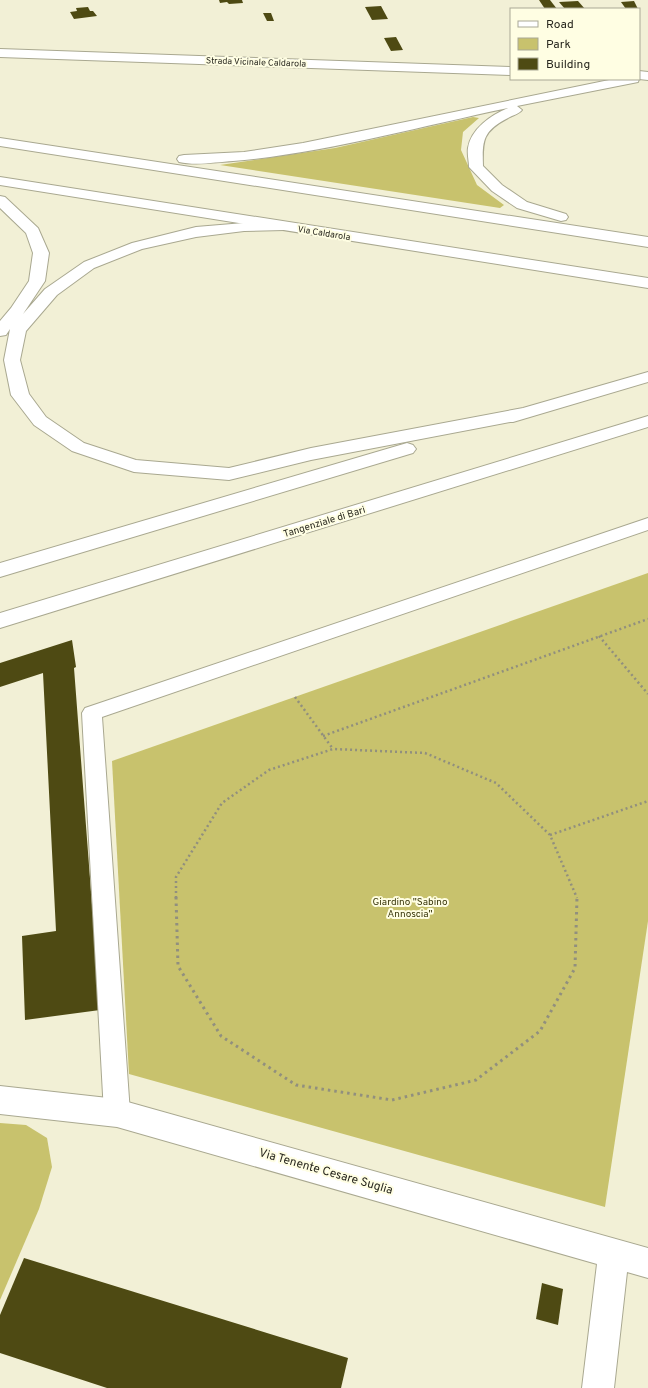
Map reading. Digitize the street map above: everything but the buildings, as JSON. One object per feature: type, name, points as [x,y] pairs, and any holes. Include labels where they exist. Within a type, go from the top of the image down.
[{"type":"main road","name":"Strada Vicinale Caldarola","points":[[0,53],[510,71]]},
{"type":"main road","points":[[0,142],[132,157],[171,159],[214,159],[266,154],[312,147],[428,121],[628,80]]},
{"type":"main road","points":[[581,90],[503,114],[484,129],[475,146],[476,167],[497,188],[522,205],[644,241]]},
{"type":"main road","points":[[27,145],[644,241]]},
{"type":"main road","name":"Via Caldarola","points":[[0,181],[648,282]]},
{"type":"main road","points":[[0,200],[33,231],[41,253],[37,281],[17,311],[0,331]]},
{"type":"main road","points":[[284,226],[244,227],[196,232],[137,246],[89,265],[51,292],[18,330],[12,360],[20,395],[40,421],[78,447],[134,466],[229,474],[311,454],[527,413]]},
{"type":"main road","points":[[0,570],[648,377]]},
{"type":"main road","name":"Tangenziale di Bari","points":[[0,621],[648,421]]},
{"type":"main road","points":[[580,442],[648,434]]},
{"type":"main road","name":"Via Tenente Cesare Suglia","points":[[0,1100],[118,1113],[648,1263]]},
{"type":"main road","points":[[598,1388],[614,1253]]},
{"type":"lane","points":[[118,1113],[92,713],[648,524]]},
{"type":"path","points":[[324,736],[648,619]]},
{"type":"path","points":[[599,636],[648,694]]},
{"type":"path","points":[[295,697],[333,749]]},
{"type":"path","points":[[333,749],[425,752],[496,783],[550,835],[577,897],[575,968],[540,1031],[476,1080],[392,1100],[296,1084],[221,1036],[178,966],[176,877],[222,803],[270,770],[333,749]]},
{"type":"path","points":[[550,835],[648,801]]},
{"type":"green space","points":[[473,117],[479,118],[463,132],[461,150],[477,185],[504,205],[500,208],[220,165],[335,148]]},
{"type":"green space","name":"Giardino \"Sabino Annoscia\"","points":[[648,573],[648,921],[605,1207],[129,1074],[112,761]]},
{"type":"green space","points":[[0,1123],[26,1125],[47,1138],[52,1167],[39,1209],[0,1300]]}]
